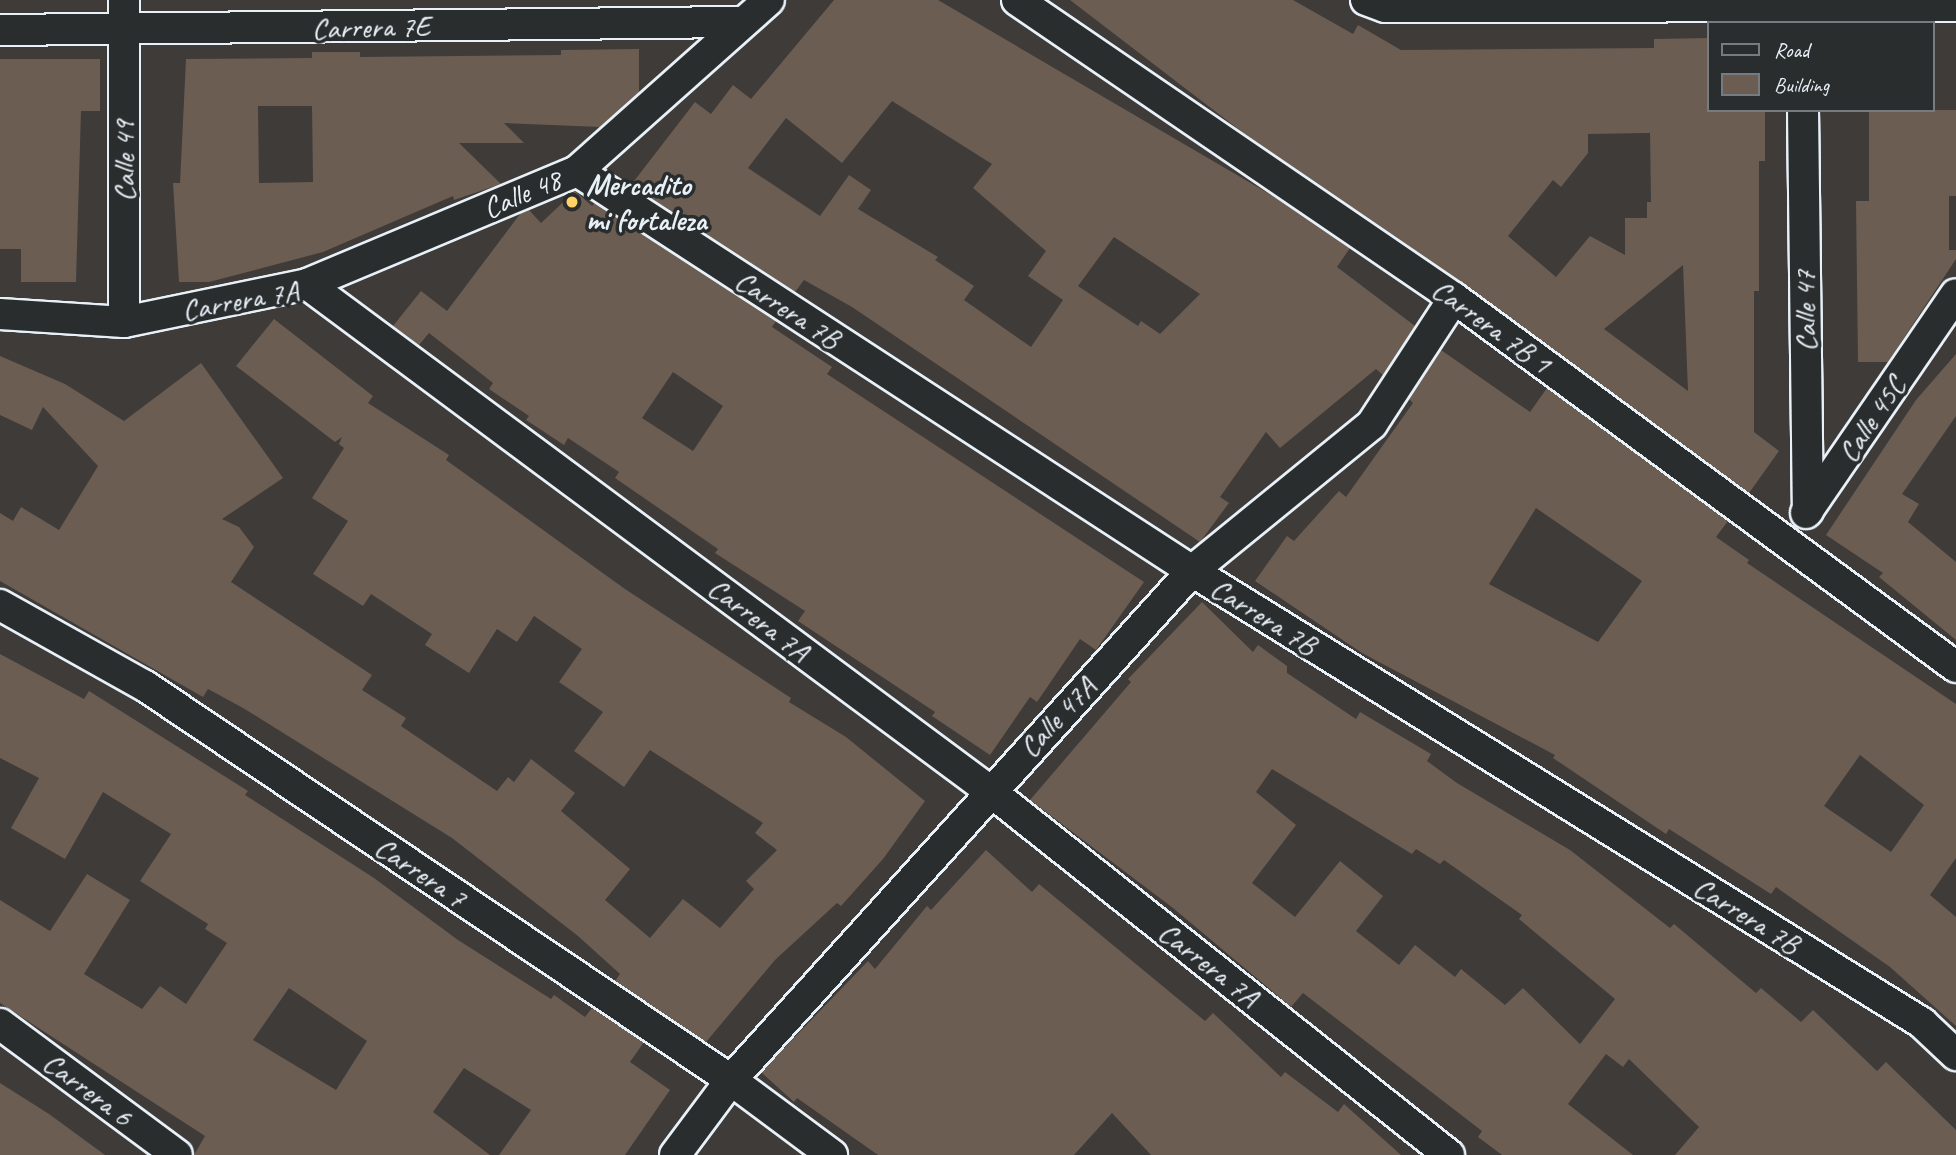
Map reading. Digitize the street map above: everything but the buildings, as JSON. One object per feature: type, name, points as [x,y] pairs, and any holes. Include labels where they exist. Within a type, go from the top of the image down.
[{"type":"street","name":"Calle 49","points":[[124,0],[124,322]]},
{"type":"street","name":"Calle 48","points":[[307,284],[576,171],[769,0]]},
{"type":"street","name":"Carrera 7B 1","points":[[1017,0],[1454,298],[1956,667]]},
{"type":"street","points":[[1366,0],[1385,7],[1802,10],[1956,6]]},
{"type":"street","name":"Carrera 7E","points":[[0,30],[742,22]]},
{"type":"street","name":"Calle 47","points":[[1803,112],[1808,511]]},
{"type":"street","name":"Carrera 7B","points":[[576,171],[1192,571],[1922,1023],[1956,1055]]},
{"type":"street","name":"Carrera 7A","points":[[0,314],[124,322],[307,284],[990,790],[1449,1155]]},
{"type":"street","name":"Calle 45C","points":[[1786,543],[1956,294]]},
{"type":"street","name":"Calle 47A","points":[[675,1155],[731,1080],[990,790],[1192,571],[1372,424],[1454,298]]},
{"type":"street","name":"Carrera 7","points":[[0,605],[145,686],[731,1080],[832,1155]]},
{"type":"street","name":"Carrera 6","points":[[0,1024],[177,1155]]},
{"type":"place","name":"Mercadito mi fortaleza","points":[[572,202]]}]
